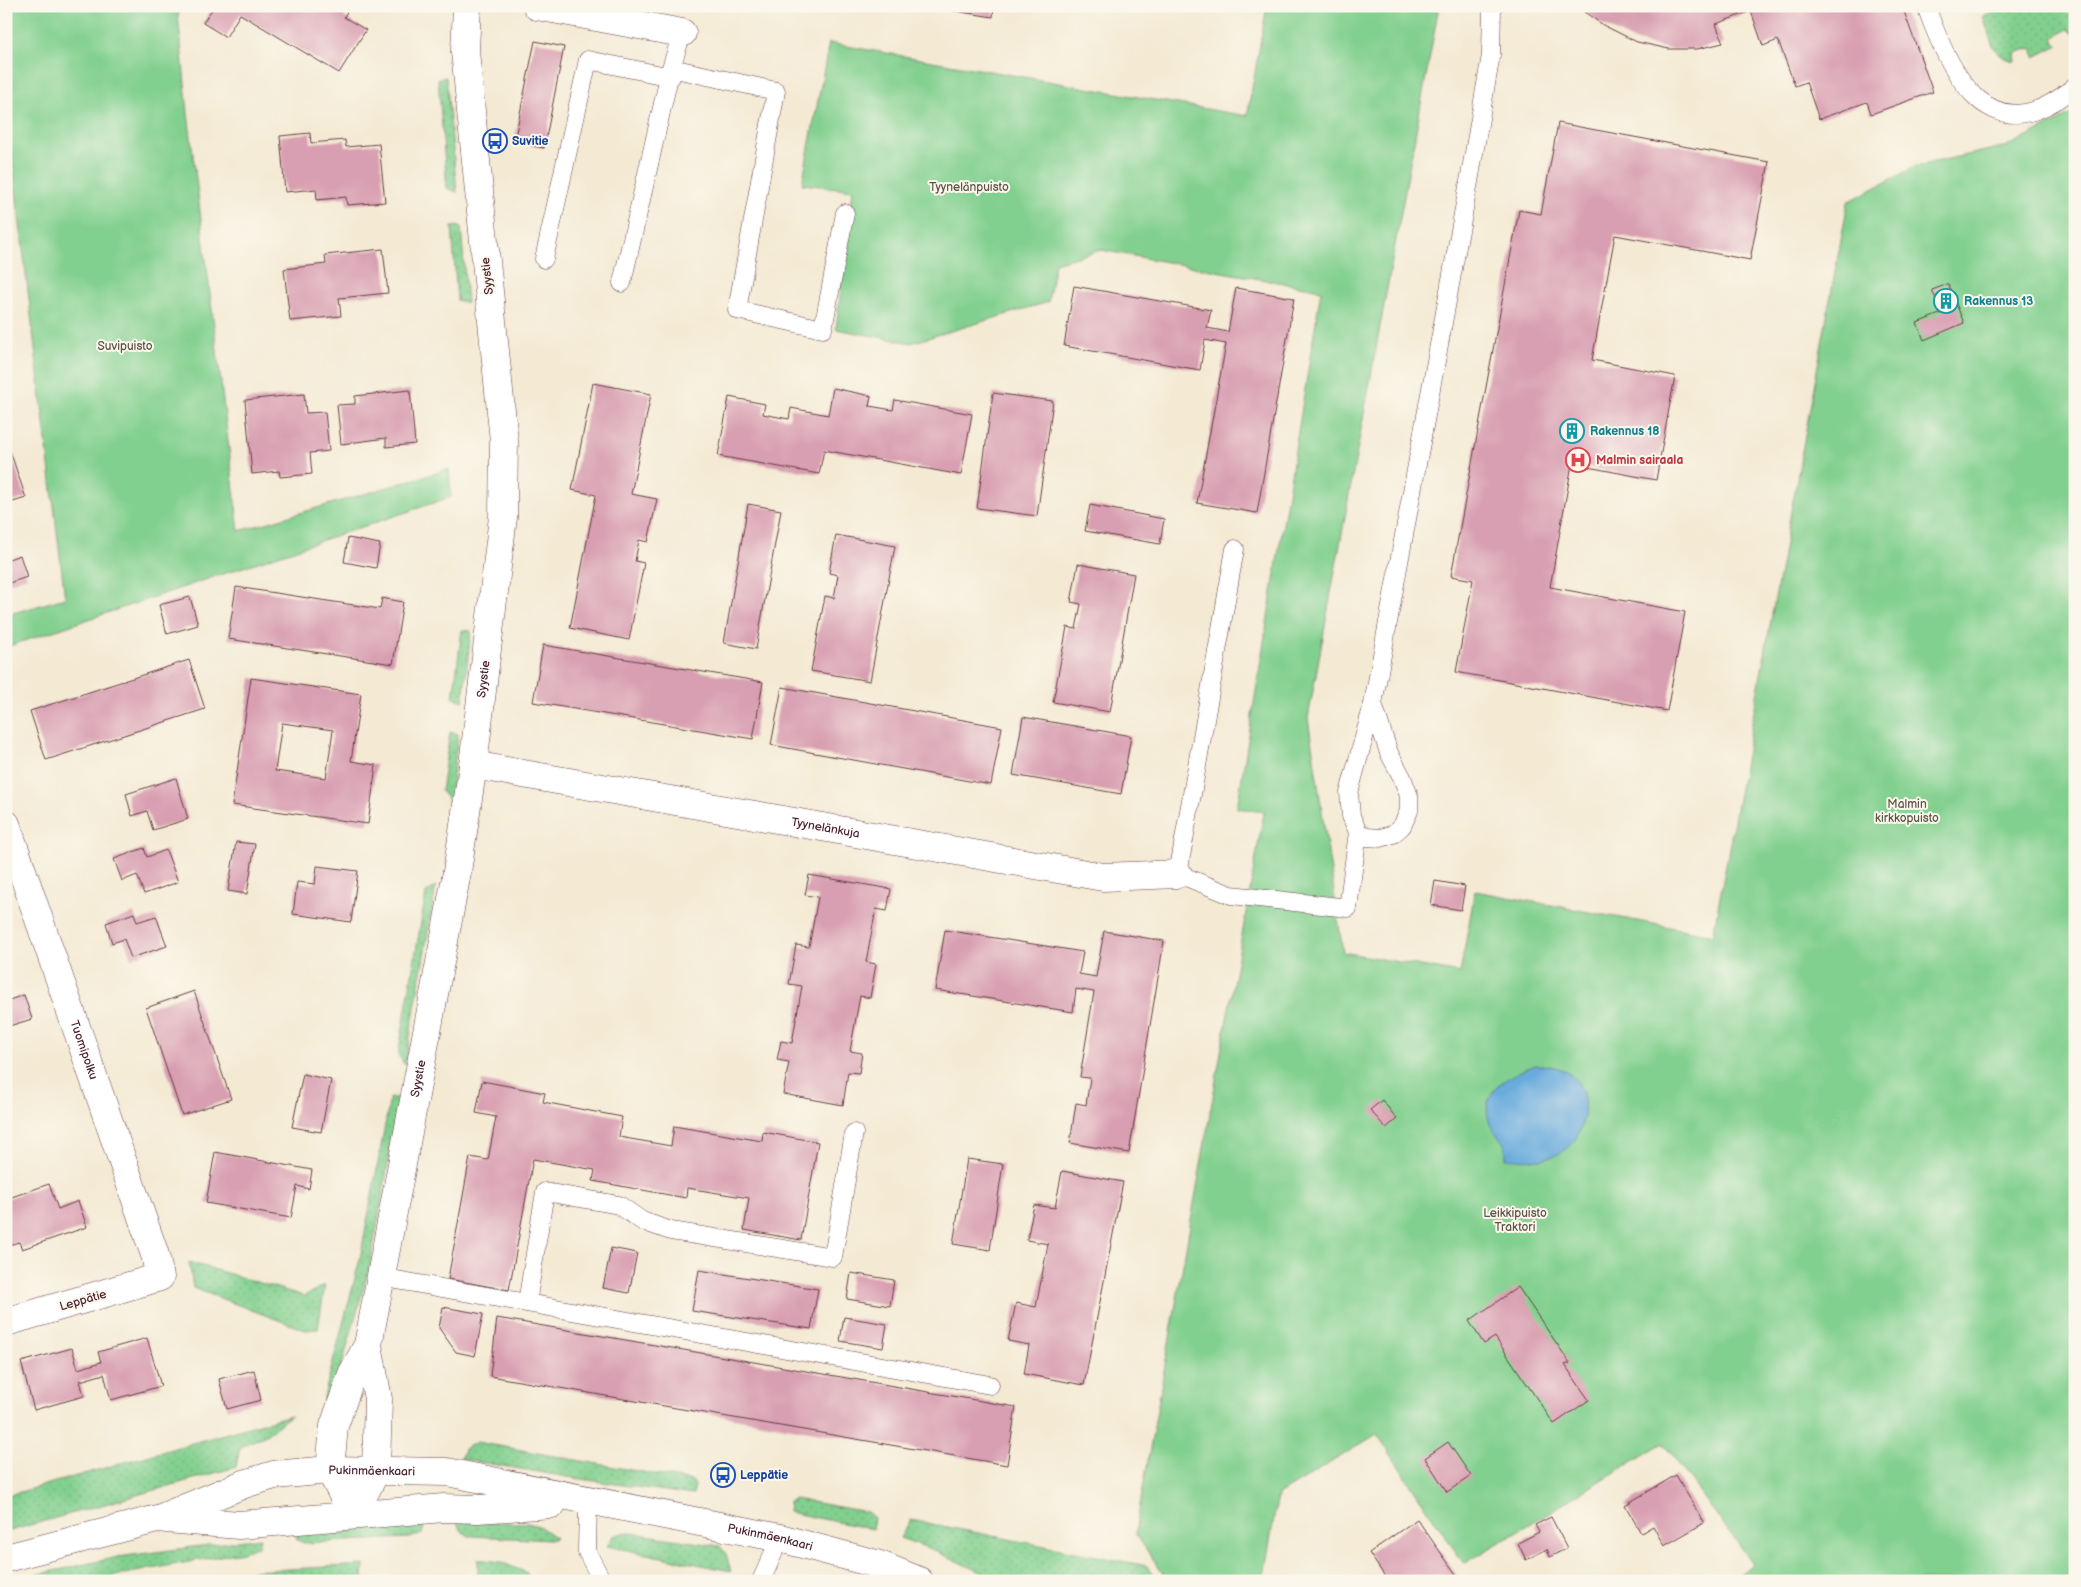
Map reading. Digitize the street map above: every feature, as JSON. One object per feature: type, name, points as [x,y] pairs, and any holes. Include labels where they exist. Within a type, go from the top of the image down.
[{"type":"street","name":"Syystie","points":[[330,1470],[334,1426],[352,1374],[368,1345],[457,872],[473,765],[502,526],[505,485],[504,441],[464,51],[467,6]]},
{"type":"street","points":[[537,6],[682,33]]},
{"type":"street","name":"Tyynelänkuja","points":[[473,765],[1103,877],[1178,874]]},
{"type":"street","name":"Tuomipolku","points":[[6,824],[155,1256],[160,1277]]},
{"type":"street","name":"Leppätie","points":[[6,1322],[160,1277]]},
{"type":"street","name":"Syystie","points":[[353,1515],[376,1471],[378,1398],[368,1345]]},
{"type":"street","points":[[330,1470],[353,1515]]},
{"type":"street","name":"Pukinmäenkaari","points":[[6,1558],[160,1518],[244,1484],[274,1475],[330,1470],[447,1472],[588,1502],[780,1538],[880,1564],[919,1581]]},
{"type":"street","name":"Pukinmäenkaari","points":[[160,1518],[239,1525],[444,1508],[478,1509],[588,1502]]},
{"type":"lane","points":[[1235,548],[1178,874],[1230,895],[1348,908],[1358,832],[1351,816],[1350,793],[1373,704],[1491,55],[1492,6]]},
{"type":"lane","points":[[1926,6],[1948,62],[1964,88],[1988,107],[2010,113],[2034,112],[2075,86]]},
{"type":"lane","points":[[622,283],[682,33]]},
{"type":"lane","points":[[544,260],[588,60],[776,91],[737,310],[823,329],[846,213]]},
{"type":"lane","points":[[1358,832],[1367,837],[1381,838],[1393,834],[1402,826],[1409,811],[1409,796],[1389,753],[1373,704]]},
{"type":"lane","points":[[1361,749],[1389,753]]},
{"type":"lane","points":[[527,1303],[545,1192],[619,1205],[642,1221],[671,1231],[833,1257],[854,1133]]},
{"type":"lane","points":[[380,1277],[990,1385]]},
{"type":"lane","points":[[588,1502],[587,1552],[602,1581]]},
{"type":"lane","points":[[761,1581],[780,1538]]},
{"type":"green space","name":"Suvipuisto","points":[[6,6],[183,6],[178,15],[188,113],[239,531],[449,469],[451,497],[6,647],[6,615],[65,598],[6,108]]},
{"type":"green space","points":[[1267,6],[1439,6],[1308,718],[1343,952],[1460,973],[1475,891],[1713,935],[1848,202],[1916,166],[2012,145],[2075,112],[2075,1581],[1728,1581],[1753,1564],[1663,1443],[1464,1564],[1377,1434],[1278,1495],[1263,1581],[1168,1581],[1135,1533],[1264,812],[1237,808],[1321,290],[1101,250],[1055,263],[1048,302],[911,343],[836,329],[853,190],[802,184],[829,43],[1247,116]]},
{"type":"green space","points":[[2075,6],[2075,35],[2068,29],[2053,38],[2057,46],[2035,57],[2032,48],[2015,53],[2016,61],[2007,59],[1996,51],[1983,16],[2005,7]]},
{"type":"green space","points":[[446,77],[457,192],[447,188],[438,79]]},
{"type":"green space","points":[[461,226],[467,303],[457,301],[452,227]]},
{"type":"green space","points":[[462,630],[471,631],[463,701],[453,697]]},
{"type":"green space","points":[[450,732],[458,734],[450,802],[441,791]]},
{"type":"green space","points":[[436,886],[405,1065],[398,1055],[426,893]]},
{"type":"green space","points":[[390,1098],[400,1098],[370,1265],[331,1404],[323,1400],[360,1259]]},
{"type":"green space","points":[[189,1262],[304,1296],[325,1285],[318,1329],[305,1330],[193,1288]]},
{"type":"green space","points":[[291,1415],[266,1435],[240,1447],[236,1467],[6,1532],[6,1496]]},
{"type":"green space","points":[[477,1442],[692,1481],[695,1485],[693,1495],[573,1478],[461,1459],[464,1449]]},
{"type":"green space","points":[[795,1499],[867,1512],[874,1518],[872,1529],[788,1512],[789,1502]]},
{"type":"green space","points":[[911,1520],[1147,1566],[1158,1581],[999,1581],[931,1549],[900,1538]]},
{"type":"green space","points":[[457,1522],[528,1523],[539,1526],[556,1538],[550,1540],[469,1536],[460,1530]]},
{"type":"green space","points":[[424,1523],[423,1533],[410,1538],[304,1543],[297,1540],[296,1535],[343,1528]]},
{"type":"green space","points":[[626,1532],[720,1546],[726,1554],[731,1571],[607,1546],[613,1536]]},
{"type":"green space","points":[[260,1538],[258,1547],[242,1552],[87,1581],[7,1581],[118,1557]]},
{"type":"green space","points":[[478,1559],[501,1562],[527,1573],[528,1576],[526,1581],[478,1578]]},
{"type":"green space","points":[[364,1565],[363,1581],[254,1581],[251,1571]]},
{"type":"water","points":[[1536,1065],[1561,1069],[1570,1074],[1580,1086],[1585,1106],[1581,1128],[1570,1146],[1555,1155],[1535,1160],[1506,1158],[1504,1145],[1489,1121],[1487,1110],[1489,1100],[1493,1092],[1508,1078]]},
{"type":"building","points":[[214,6],[350,6],[344,17],[366,30],[339,73],[240,14],[226,37],[203,23]]},
{"type":"building","points":[[924,6],[994,6],[993,17]]},
{"type":"building","points":[[1576,6],[1902,6],[1933,92],[1871,114],[1867,102],[1819,119],[1806,82],[1795,86],[1778,40],[1763,46],[1751,11],[1716,24],[1723,43],[1697,49],[1669,49],[1637,42],[1603,25]]},
{"type":"building","points":[[535,41],[564,47],[544,148],[514,142]]},
{"type":"building","name":"Rakennus 18","points":[[1558,123],[1769,162],[1750,260],[1615,235],[1592,360],[1675,376],[1656,480],[1572,464],[1550,587],[1685,612],[1667,711],[1456,672],[1473,580],[1451,576],[1484,398],[1519,210],[1541,214]]},
{"type":"building","points":[[310,133],[311,143],[345,140],[346,147],[379,144],[385,202],[347,205],[346,197],[317,200],[316,189],[285,192],[280,136]]},
{"type":"building","points":[[383,249],[388,293],[339,298],[341,316],[290,321],[284,269],[326,264],[325,255]]},
{"type":"building","name":"Rakennus 13","points":[[1948,284],[1964,323],[1924,340],[1917,323],[1942,313],[1932,290]]},
{"type":"building","points":[[1074,286],[1211,310],[1207,328],[1228,332],[1236,288],[1294,298],[1257,513],[1197,503],[1226,344],[1205,340],[1200,370],[1064,346]]},
{"type":"building","points":[[593,383],[651,394],[631,494],[657,499],[648,542],[639,540],[635,561],[644,563],[629,640],[570,628],[596,495],[572,490]]},
{"type":"building","points":[[833,388],[871,396],[869,406],[893,410],[895,400],[972,414],[961,475],[824,450],[819,474],[718,456],[729,397],[765,404],[763,414],[789,419],[791,408],[828,415]]},
{"type":"building","points":[[410,390],[415,444],[386,447],[386,438],[341,444],[337,405],[355,404],[355,396]]},
{"type":"building","points":[[993,393],[1053,401],[1037,516],[977,508]]},
{"type":"building","points":[[304,394],[306,413],[325,412],[329,451],[310,453],[312,474],[280,477],[279,471],[252,474],[245,400]]},
{"type":"building","points":[[6,439],[26,498],[6,504]]},
{"type":"building","points":[[748,504],[781,510],[756,649],[724,643]]},
{"type":"building","points":[[1090,505],[1164,519],[1160,544],[1085,531]]},
{"type":"building","points":[[836,535],[895,546],[870,681],[811,671],[825,596],[834,598],[838,575],[829,573]]},
{"type":"building","points":[[348,538],[380,544],[376,568],[344,562]]},
{"type":"building","points":[[20,555],[27,577],[6,584],[6,560]]},
{"type":"building","points":[[1078,564],[1134,574],[1110,712],[1053,702],[1067,627],[1076,629],[1081,604],[1071,602]]},
{"type":"building","points":[[236,587],[380,609],[382,598],[403,602],[393,664],[228,639]]},
{"type":"building","points":[[190,597],[198,625],[167,634],[159,605]]},
{"type":"building","points":[[543,645],[763,682],[753,739],[533,702]]},
{"type":"building","points":[[189,660],[205,709],[46,760],[30,711]]},
{"type":"building","points":[[251,678],[361,694],[351,761],[376,765],[368,824],[232,805]],"holes":[[[282,723],[333,730],[326,778],[275,771]]]},
{"type":"building","points":[[782,687],[1002,727],[991,785],[771,745]]},
{"type":"building","points":[[1023,717],[1131,736],[1121,794],[1013,775]]},
{"type":"building","points":[[176,778],[188,819],[153,830],[147,811],[132,816],[126,794]]},
{"type":"building","points":[[236,842],[255,844],[247,894],[228,891]]},
{"type":"building","points":[[144,848],[147,857],[166,850],[178,882],[144,894],[137,875],[122,881],[114,859]]},
{"type":"building","points":[[317,866],[358,871],[351,922],[293,914],[297,882],[315,884]]},
{"type":"building","points":[[809,875],[891,889],[887,911],[876,909],[866,962],[876,964],[870,998],[860,996],[850,1051],[862,1053],[859,1073],[848,1072],[843,1105],[783,1094],[789,1062],[777,1060],[781,1041],[792,1043],[802,986],[789,984],[796,945],[809,947],[818,897],[805,895]]},
{"type":"building","points":[[1435,881],[1465,886],[1461,910],[1431,905]]},
{"type":"building","points":[[134,913],[137,922],[156,916],[167,946],[131,958],[124,939],[112,943],[106,923]]},
{"type":"building","points":[[945,930],[1083,952],[1079,974],[1096,977],[1104,931],[1164,941],[1129,1153],[1070,1143],[1076,1103],[1086,1105],[1090,1078],[1080,1077],[1094,992],[1076,989],[1073,1012],[935,990]]},
{"type":"building","points":[[194,991],[231,1099],[182,1115],[146,1008]]},
{"type":"building","points":[[24,995],[32,1019],[6,1027],[6,1001]]},
{"type":"building","points":[[303,1074],[331,1080],[321,1132],[292,1127]]},
{"type":"building","points":[[482,1081],[545,1093],[543,1102],[622,1117],[619,1137],[671,1146],[674,1126],[762,1141],[763,1132],[818,1142],[801,1240],[744,1230],[749,1198],[687,1188],[686,1198],[593,1181],[595,1170],[533,1159],[509,1290],[448,1279],[470,1157],[488,1160],[496,1117],[476,1113]]},
{"type":"building","points":[[1382,1100],[1397,1119],[1386,1128],[1370,1110]]},
{"type":"building","points":[[215,1152],[312,1170],[309,1189],[297,1186],[291,1218],[206,1203]]},
{"type":"building","points":[[967,1159],[1003,1164],[990,1250],[953,1244]]},
{"type":"building","points":[[1062,1171],[1123,1182],[1084,1385],[1024,1374],[1029,1345],[1008,1341],[1016,1303],[1036,1307],[1048,1244],[1027,1240],[1034,1205],[1055,1208]]},
{"type":"building","points":[[49,1184],[58,1209],[78,1201],[87,1227],[22,1249],[19,1242],[6,1246],[6,1199]]},
{"type":"building","points":[[611,1248],[637,1253],[629,1293],[603,1288]]},
{"type":"building","points":[[699,1270],[818,1289],[811,1329],[692,1311]]},
{"type":"building","points":[[851,1273],[894,1280],[890,1306],[847,1299]]},
{"type":"building","points":[[1518,1287],[1570,1363],[1565,1365],[1589,1400],[1554,1424],[1495,1337],[1484,1344],[1469,1321]]},
{"type":"building","points":[[443,1307],[483,1314],[475,1356],[456,1352],[439,1328]]},
{"type":"building","points":[[844,1317],[887,1324],[883,1348],[840,1341]]},
{"type":"building","points":[[497,1318],[1016,1407],[1007,1465],[490,1376]]},
{"type":"building","points":[[147,1338],[161,1386],[111,1400],[104,1374],[80,1381],[84,1396],[34,1410],[21,1362],[72,1348],[78,1369],[101,1362],[98,1352]]},
{"type":"building","points":[[254,1370],[261,1400],[227,1409],[219,1379]]},
{"type":"building","points":[[1448,1442],[1471,1476],[1447,1492],[1425,1458]]},
{"type":"building","points":[[1676,1475],[1704,1523],[1664,1546],[1653,1526],[1641,1533],[1625,1505]]},
{"type":"building","points":[[1551,1517],[1567,1548],[1550,1557],[1547,1549],[1526,1560],[1518,1543],[1539,1532],[1535,1525]]},
{"type":"building","points":[[1417,1519],[1458,1577],[1453,1581],[1388,1581],[1369,1553]]},
{"type":"place","name":"Suvitie","points":[[495,141]]},
{"type":"place","name":"Rakennus 13","points":[[1946,301]]},
{"type":"place","name":"Rakennus 18","points":[[1572,431]]},
{"type":"place","name":"Malmin sairaala","points":[[1578,460]]},
{"type":"place","name":"Leppätie","points":[[723,1475]]},
{"type":"park label","name":"Tyynelänpuisto","points":[[969,187]]},
{"type":"park label","name":"Malmin kirkkopuisto","points":[[1907,811]]},
{"type":"park label","name":"Leikkipuisto Traktori","points":[[1515,1220]]}]
